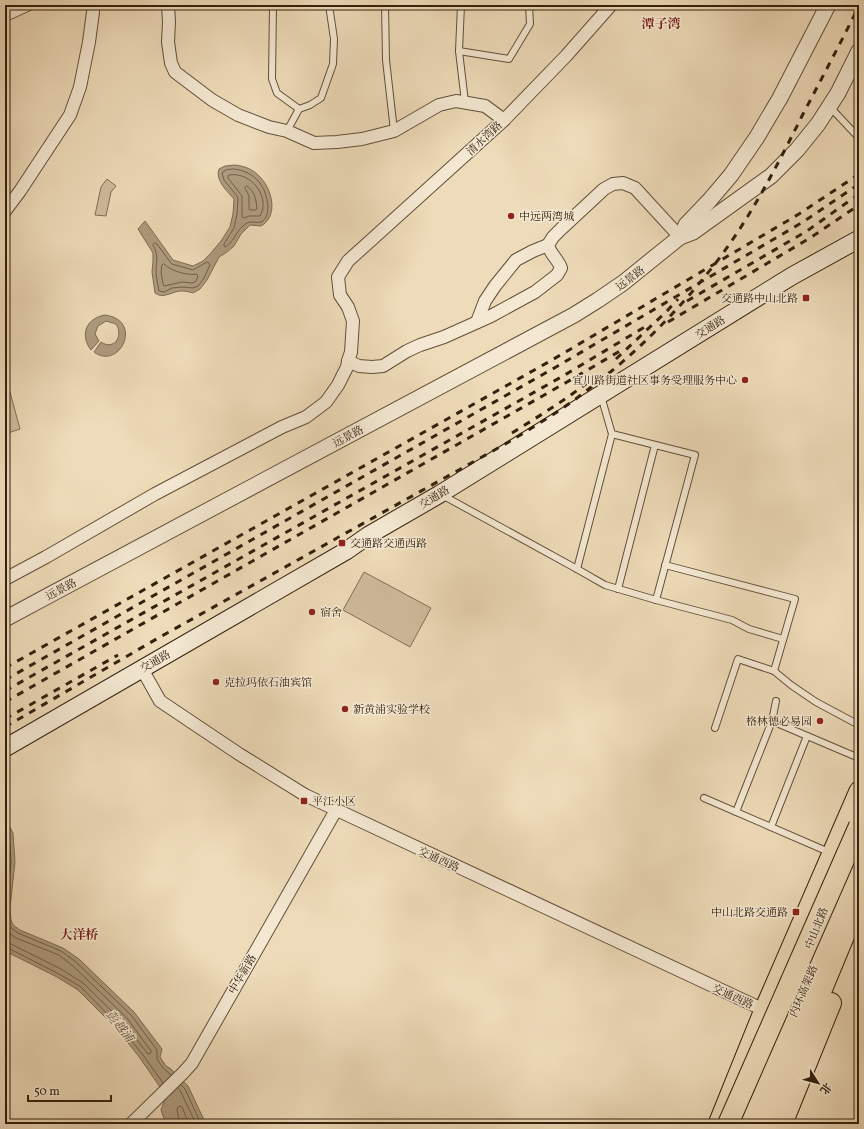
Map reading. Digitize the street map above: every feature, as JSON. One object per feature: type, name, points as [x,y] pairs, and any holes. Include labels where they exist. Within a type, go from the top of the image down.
[{"type":"highway","points":[[728,1124],[857,819]]},
{"type":"highway","name":"内环高架路","points":[[747,1124],[859,858]]},
{"type":"highway","name":"内环高架路","points":[[766,1124],[859,900]]},
{"type":"highway","points":[[782,1124],[859,933]]},
{"type":"main road","name":"交通路","points":[[5,748],[346,551],[369,535],[440,494],[792,276],[859,239]]},
{"type":"main road","points":[[718,1124],[764,1010],[832,854],[857,819],[859,791]]},
{"type":"main road","name":"中山北路","points":[[735,1124],[801,966],[857,819]]},
{"type":"main road","points":[[774,1124],[859,910]]},
{"type":"main road","points":[[778,980],[801,966]]},
{"type":"street","points":[[11,10],[27,5]]},
{"type":"street","points":[[168,5],[168,42],[175,72],[212,100],[238,116],[268,127],[287,131],[314,143],[362,139],[394,131],[439,105],[456,101],[485,106],[504,120]]},
{"type":"street","name":"清水湾路","points":[[5,579],[155,494],[306,417],[326,402],[338,385],[347,367],[351,352],[353,321],[348,307],[340,295],[338,277],[348,261],[504,120],[566,56],[611,5]]},
{"type":"street","name":"远景路","points":[[680,237],[686,225],[731,175],[757,137],[780,98],[828,5]]},
{"type":"street","points":[[5,211],[20,191],[70,115],[80,87],[89,42],[93,8]]},
{"type":"street","name":"远景路","points":[[5,619],[574,315],[598,300],[623,283],[680,237],[693,232],[771,176],[797,150],[818,124],[838,93],[859,51]]},
{"type":"street","points":[[477,322],[485,301],[516,260],[548,245],[561,229],[604,189],[612,184],[623,183],[634,188],[680,237]]},
{"type":"street","points":[[348,361],[359,366],[383,366],[407,351],[444,337],[477,322],[535,292],[557,275],[561,268],[559,262],[549,250],[548,245]]},
{"type":"street","name":"交通西路","points":[[142,669],[160,701],[239,754],[305,795],[764,1010]]},
{"type":"street","name":"中华新路","points":[[131,1124],[192,1063],[336,810]]},
{"type":"lane","points":[[273,5],[272,79],[277,93],[298,109]]},
{"type":"lane","points":[[287,131],[298,109],[310,105],[321,98],[332,64],[334,39],[329,5]]},
{"type":"lane","points":[[385,5],[386,60],[394,131]]},
{"type":"lane","points":[[461,5],[459,51],[465,102]]},
{"type":"lane","points":[[459,51],[509,59],[530,24],[529,5]]},
{"type":"lane","points":[[829,107],[859,138]]},
{"type":"lane","points":[[577,569],[612,434],[601,395]]},
{"type":"lane","points":[[612,434],[694,455],[656,600]]},
{"type":"lane","points":[[618,589],[655,445]]},
{"type":"lane","points":[[440,494],[604,585],[732,620],[749,629],[783,639]]},
{"type":"lane","points":[[665,565],[795,599],[774,671]]},
{"type":"lane","points":[[716,728],[738,659],[774,671],[816,702],[859,725]]},
{"type":"lane","points":[[736,812],[772,721],[776,701]]},
{"type":"lane","points":[[772,721],[859,758]]},
{"type":"lane","points":[[771,827],[807,736]]},
{"type":"lane","points":[[704,798],[832,854]]},
{"type":"shaded area","points":[[107,179],[116,186],[111,192],[106,216],[95,215],[101,187]]},
{"type":"shaded area","points":[[5,381],[7,381],[20,429],[5,434]]},
{"type":"shaded area","points":[[364,572],[431,608],[410,647],[343,610]]},
{"type":"water","points":[[235,165],[245,167],[254,172],[260,177],[268,188],[272,202],[272,209],[267,222],[261,226],[250,225],[241,234],[234,246],[219,257],[207,280],[200,289],[193,293],[179,291],[162,296],[158,295],[155,293],[152,272],[153,253],[138,229],[145,221],[173,260],[193,266],[203,261],[221,241],[230,227],[234,199],[222,185],[218,173],[219,169],[225,166]]},
{"type":"water","points":[[105,315],[117,319],[123,326],[126,334],[124,342],[119,350],[112,355],[104,356],[94,352],[101,342],[110,345],[116,341],[119,333],[116,324],[106,321],[98,326],[95,334],[99,341],[91,350],[87,344],[85,333],[89,323],[94,319]]},
{"type":"water","name":"彭越浦","points":[[5,818],[13,833],[15,862],[10,908],[13,925],[20,930],[63,948],[79,959],[134,1012],[162,1049],[160,1057],[166,1066],[188,1086],[206,1124],[166,1124],[161,1110],[166,1096],[140,1058],[117,1029],[78,990],[57,977],[5,951]]},
{"type":"railway","points":[[5,727],[160,637],[507,443],[580,396],[625,360],[674,312],[704,278],[742,225],[774,170],[859,6]]},
{"type":"railway","points":[[5,668],[552,360],[799,214],[859,174]]},
{"type":"railway","points":[[5,680],[556,367],[803,222],[859,184]]},
{"type":"railway","points":[[687,301],[807,231],[859,194]]},
{"type":"railway","points":[[668,322],[810,238],[859,205]]},
{"type":"railway","points":[[616,359],[678,299]]},
{"type":"railway","points":[[5,691],[563,376],[648,325]]},
{"type":"railway","points":[[5,702],[620,351]]},
{"type":"railway","points":[[512,433],[566,399],[596,376]]},
{"type":"railway","points":[[5,719],[118,655]]},
{"type":"place","name":"中远两湾城","points":[[511,216]]},
{"type":"place","name":"交通路中山北路","points":[[806,298]]},
{"type":"place","name":"宜川路街道社区事务受理服务中心","points":[[745,380]]},
{"type":"place","name":"交通路交通西路","points":[[342,543]]},
{"type":"place","name":"宿舍","points":[[312,612]]},
{"type":"place","name":"克拉玛依石油宾馆","points":[[216,682]]},
{"type":"place","name":"新黄浦实验学校","points":[[345,709]]},
{"type":"place","name":"格林德必易园","points":[[820,721]]},
{"type":"place","name":"平江小区","points":[[304,801]]},
{"type":"place","name":"中山北路交通路","points":[[796,912]]},
{"type":"district","name":"潭子湾","points":[[661,23]]},
{"type":"district","name":"大洋桥","points":[[79,934]]}]
